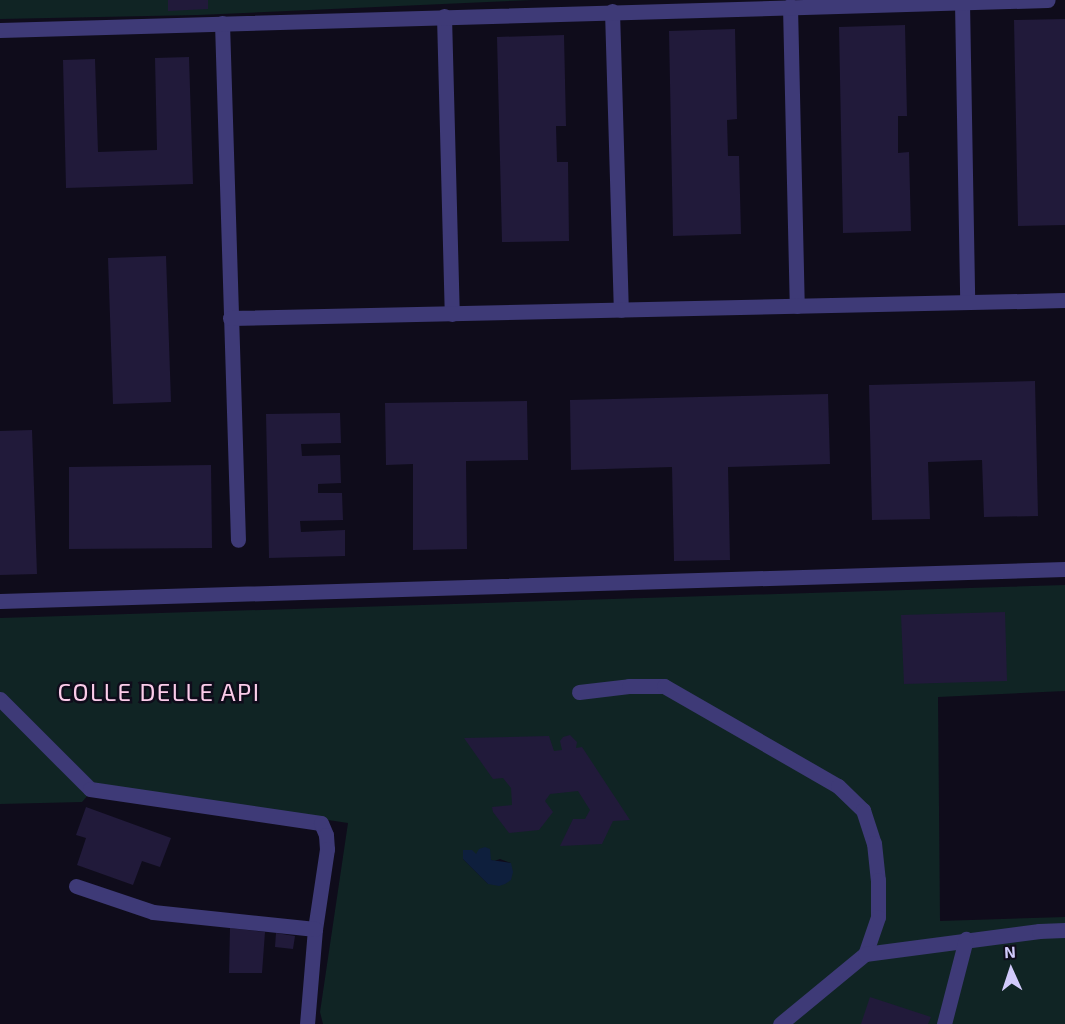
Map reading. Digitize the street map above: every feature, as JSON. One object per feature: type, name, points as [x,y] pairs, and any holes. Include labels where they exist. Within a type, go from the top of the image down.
[{"type":"street","points":[[0,30],[1048,0]]},
{"type":"street","points":[[962,2],[967,302]]},
{"type":"street","points":[[790,6],[797,306]]},
{"type":"street","points":[[612,11],[621,310]]},
{"type":"street","points":[[444,16],[452,314]]},
{"type":"street","points":[[222,23],[238,540]]},
{"type":"street","points":[[230,318],[1065,300]]},
{"type":"street","points":[[0,601],[1065,569]]},
{"type":"street","points":[[579,692],[629,686],[664,686],[838,786],[863,810],[874,843],[878,880],[878,916],[865,954]]},
{"type":"street","points":[[0,699],[90,789],[321,823],[326,835],[327,849],[315,929],[307,1024]]},
{"type":"street","points":[[76,886],[153,912],[315,929]]},
{"type":"street","points":[[780,1024],[865,954],[966,939],[1065,930]]},
{"type":"street","points":[[944,1024],[966,939]]},
{"type":"green space","points":[[0,0],[533,0],[198,15],[0,19]]},
{"type":"green space","points":[[1065,585],[1065,691],[938,697],[940,921],[1065,917],[1065,1024],[323,1024],[320,1012],[348,823],[97,785],[82,802],[0,804],[0,618]],"holes":[[[476,854],[494,861],[500,859],[511,863],[488,884],[463,859]]]},
{"type":"water","points":[[485,847],[490,849],[491,860],[511,863],[513,872],[511,880],[505,884],[499,886],[488,884],[463,859],[463,850],[472,850],[476,854],[479,849]]},
{"type":"building","points":[[168,0],[208,0],[208,9],[168,11]]},
{"type":"building","points":[[1065,19],[1065,225],[1018,226],[1014,20]]},
{"type":"building","points":[[905,25],[907,116],[898,116],[898,153],[909,152],[911,231],[843,233],[839,27]]},
{"type":"building","points":[[735,29],[737,119],[727,120],[728,156],[739,156],[741,234],[673,236],[669,31]]},
{"type":"building","points":[[564,35],[566,126],[556,126],[557,162],[568,162],[569,241],[502,242],[497,37]]},
{"type":"building","points":[[189,57],[193,184],[66,188],[63,60],[95,59],[98,152],[157,150],[155,58]]},
{"type":"building","points":[[166,256],[171,402],[113,404],[108,258]]},
{"type":"building","points":[[1035,381],[1038,516],[984,517],[982,460],[928,462],[930,519],[872,520],[869,385]]},
{"type":"building","points":[[828,394],[830,464],[728,467],[730,560],[674,561],[672,467],[571,470],[570,400]]},
{"type":"building","points":[[527,401],[528,460],[466,461],[467,549],[413,550],[413,464],[386,465],[385,403]]},
{"type":"building","points":[[340,413],[341,443],[301,444],[302,456],[340,455],[341,483],[318,484],[318,493],[342,493],[343,520],[300,521],[301,532],[345,530],[345,556],[269,558],[266,414]]},
{"type":"building","points":[[32,430],[37,574],[0,575],[0,431]]},
{"type":"building","points":[[211,465],[212,548],[69,549],[69,467]]},
{"type":"building","points":[[1005,612],[1007,681],[904,684],[901,615]]},
{"type":"building","points":[[570,735],[577,742],[576,748],[582,747],[630,820],[613,821],[602,844],[560,846],[573,819],[585,819],[590,810],[578,791],[550,794],[545,801],[553,812],[539,830],[509,833],[493,812],[492,807],[512,805],[511,788],[503,778],[493,779],[464,738],[549,736],[554,751],[562,750],[560,741],[563,737]]},
{"type":"building","points":[[86,807],[171,838],[160,867],[142,861],[133,885],[77,865],[86,838],[76,835]]},
{"type":"building","points":[[230,928],[265,932],[262,973],[229,973]]},
{"type":"building","points":[[276,933],[295,936],[293,949],[275,947]]},
{"type":"building","points":[[870,997],[931,1017],[928,1024],[861,1024]]},
{"type":"district","name":"COLLE DELLE API","points":[[159,692]]}]
